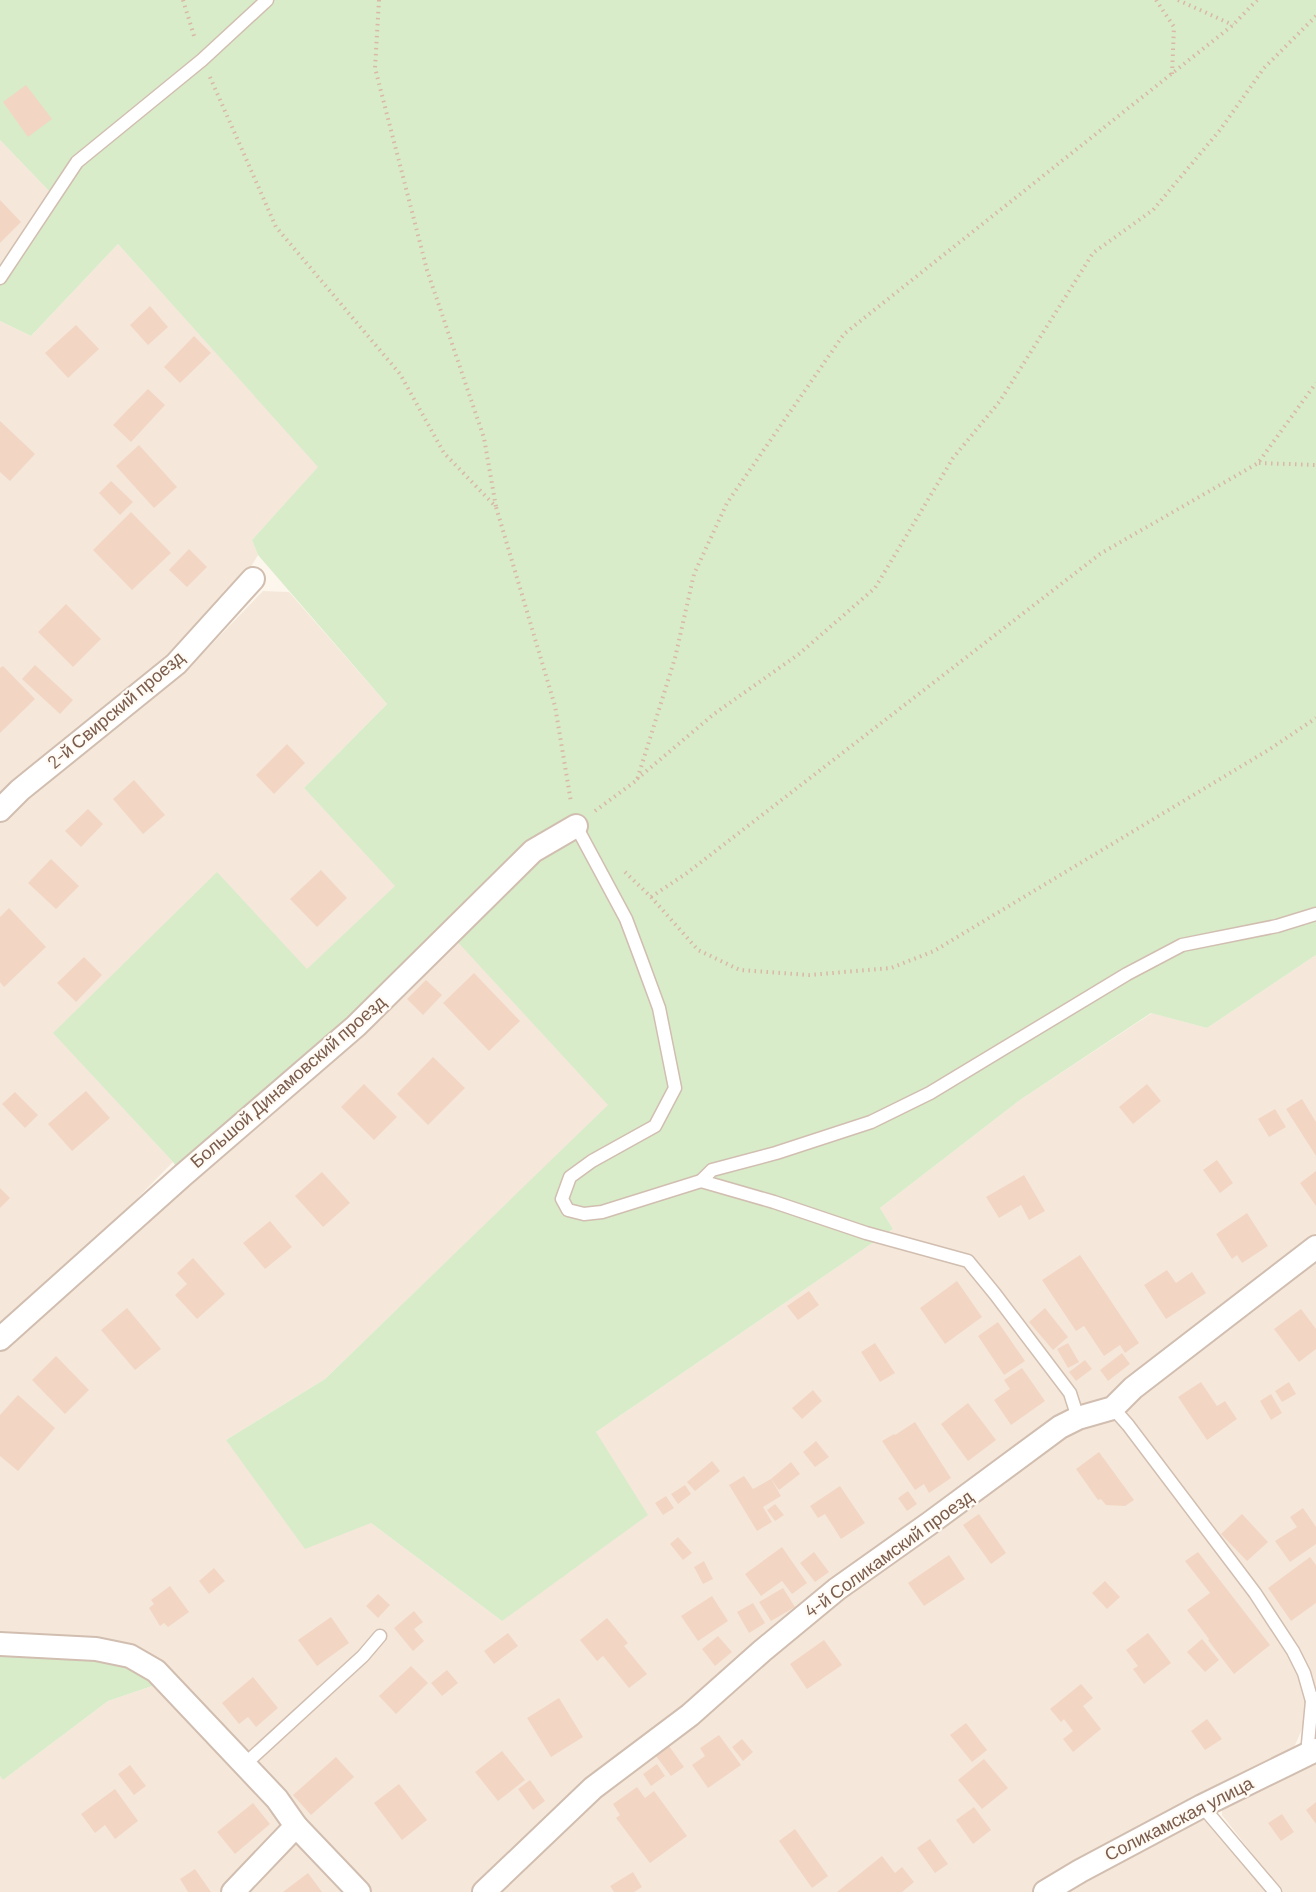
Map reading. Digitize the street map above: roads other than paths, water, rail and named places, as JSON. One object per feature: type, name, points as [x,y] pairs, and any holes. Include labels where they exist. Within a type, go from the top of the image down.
[{"type":"street","name":"2-й Свирский проезд","points":[[0,810],[20,790],[176,664],[253,579]]},
{"type":"street","name":"Большой Динамовский проезд","points":[[0,1339],[182,1176],[356,1026],[533,851],[576,826]]},
{"type":"street","name":"4-й Соликамский проезд","points":[[484,1892],[593,1788],[690,1715],[837,1589],[1060,1427],[1078,1418],[1113,1408],[1133,1388],[1316,1247]]},
{"type":"street","points":[[0,1644],[96,1649],[130,1656],[156,1671],[278,1799],[296,1826],[359,1892]]},
{"type":"street","name":"Соликамская улица","points":[[1045,1892],[1202,1806],[1312,1752]]},
{"type":"street","points":[[233,1892],[296,1826]]},
{"type":"lane","points":[[0,278],[77,162],[202,60],[267,0]]},
{"type":"lane","points":[[576,826],[626,919],[659,1008],[675,1088],[655,1126],[592,1161],[570,1177],[562,1199],[568,1210],[584,1214],[602,1212],[701,1181],[712,1170],[776,1153],[871,1122],[920,1098],[1127,974],[1182,945],[1277,926],[1316,914]]},
{"type":"lane","points":[[701,1181],[774,1202],[866,1233],[968,1261],[1070,1393],[1078,1418]]},
{"type":"lane","points":[[1113,1408],[1255,1593],[1293,1651],[1314,1699],[1312,1752]]},
{"type":"lane","points":[[245,1764],[363,1656],[380,1636]]},
{"type":"lane","points":[[1202,1806],[1275,1892]]}]
